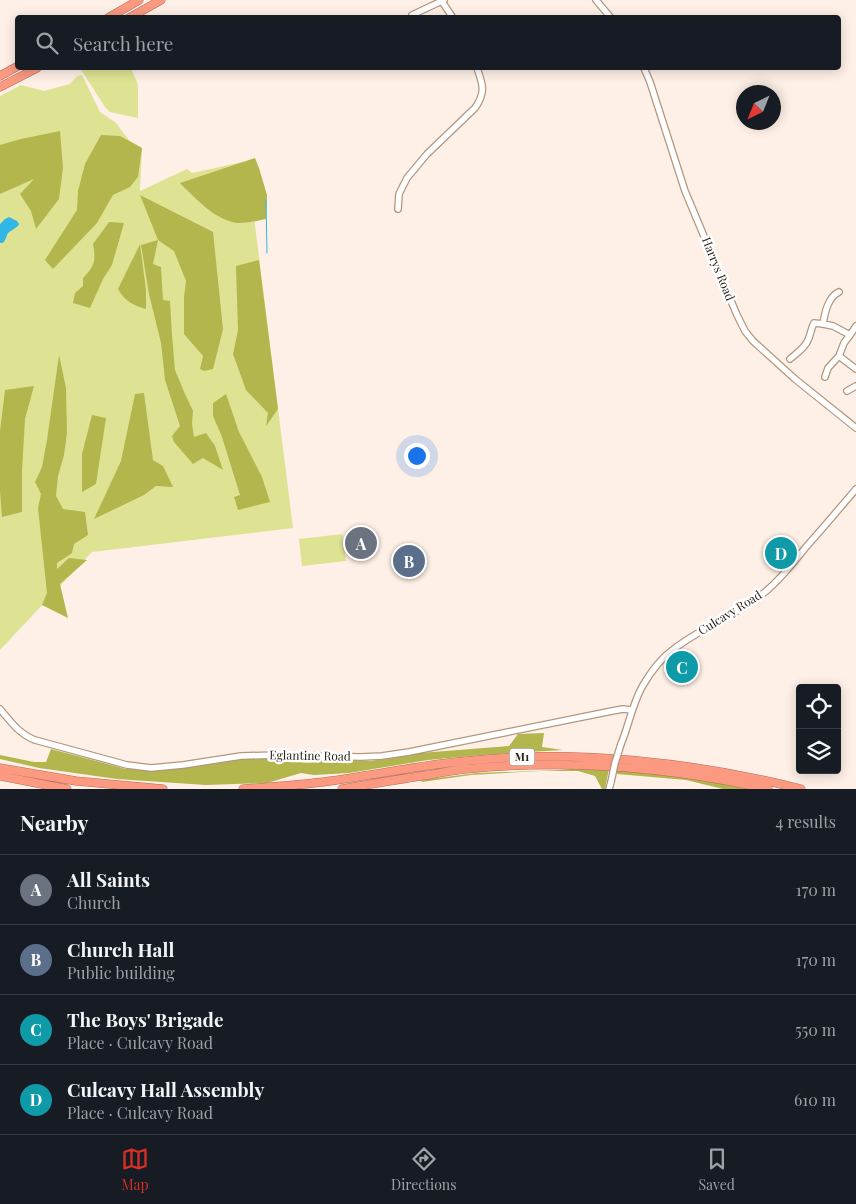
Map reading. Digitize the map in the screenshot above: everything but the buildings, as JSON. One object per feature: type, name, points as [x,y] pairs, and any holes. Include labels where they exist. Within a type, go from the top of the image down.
[{"type":"highway","points":[[113,15],[139,0]]},
{"type":"highway","points":[[134,15],[161,0]]},
{"type":"highway","points":[[0,76],[15,68]]},
{"type":"highway","points":[[0,87],[33,70]]},
{"type":"highway","name":"M1","points":[[243,789],[330,781],[466,760],[531,757],[606,758],[674,765],[733,774],[801,789]]},
{"type":"highway","name":"M1","points":[[342,789],[465,769],[537,764],[572,764],[643,768],[731,781],[768,789]]},
{"type":"highway","points":[[0,767],[93,784],[163,789]]},
{"type":"highway","points":[[0,776],[67,789]]},
{"type":"street","points":[[412,15],[442,0],[451,15]]},
{"type":"street","points":[[596,0],[608,15]]},
{"type":"street","points":[[398,209],[399,194],[408,178],[427,154],[480,101],[483,90],[478,70]]},
{"type":"street","name":"Harrys Road","points":[[645,70],[685,191],[737,315],[746,331],[753,341],[789,373],[856,428]]},
{"type":"street","points":[[823,324],[829,301],[839,292]]},
{"type":"street","points":[[789,359],[804,347],[809,339],[814,323],[833,326],[850,336]]},
{"type":"street","points":[[825,377],[828,368],[839,356],[844,342],[856,326]]},
{"type":"street","points":[[839,356],[856,369]]},
{"type":"street","points":[[848,391],[856,386]]},
{"type":"street","name":"Culcavy Road","points":[[609,789],[615,763],[632,710],[645,682],[656,666],[674,649],[740,609],[773,585],[856,489]]},
{"type":"street","name":"Eglantine Road","points":[[0,709],[15,728],[35,740],[127,765],[151,768],[250,756],[382,756],[623,709],[632,710]]},
{"type":"green space","points":[[81,70],[132,70],[138,85],[138,118],[110,112]]},
{"type":"green space","points":[[82,75],[100,112],[115,122],[129,140],[142,148],[140,191],[187,169],[192,173],[247,161],[293,528],[92,552],[0,650],[0,96],[21,85],[44,91],[70,84],[76,77]]},
{"type":"green space","points":[[342,534],[346,561],[302,566],[299,539]]},
{"type":"shaded area","points":[[60,131],[63,168],[59,199],[36,229],[31,211],[20,194],[34,179],[0,194],[0,145]]},
{"type":"shaded area","points":[[101,135],[120,136],[142,148],[138,177],[130,187],[113,195],[97,223],[53,269],[45,260],[77,210],[78,191],[85,164]]},
{"type":"shaded area","points":[[255,158],[267,195],[266,219],[238,223],[222,218],[206,208],[180,183]]},
{"type":"shaded area","points":[[140,195],[213,232],[223,329],[213,369],[204,371],[200,369],[203,356],[184,334],[186,281],[174,251],[158,240]]},
{"type":"shaded area","points":[[109,222],[124,223],[112,265],[103,279],[90,308],[73,303],[75,293],[83,286],[83,278],[94,263],[93,244]]},
{"type":"shaded area","points":[[158,240],[153,264],[161,267],[163,300],[170,301],[175,370],[193,411],[194,437],[206,433],[215,446],[223,470],[203,458],[193,464],[174,442],[172,436],[180,426],[165,380],[161,343],[149,294],[141,245]]},
{"type":"shaded area","points":[[140,244],[146,290],[146,309],[129,302],[118,289]]},
{"type":"shaded area","points":[[259,260],[278,409],[266,426],[268,413],[246,390],[233,354],[238,330],[236,266]]},
{"type":"shaded area","points":[[59,355],[66,388],[67,433],[56,496],[63,509],[85,512],[88,535],[74,544],[72,553],[57,563],[57,569],[69,558],[87,560],[60,584],[68,618],[42,605],[47,593],[38,508],[41,494],[35,482],[42,467]]},
{"type":"shaded area","points":[[34,386],[25,419],[22,512],[2,517],[0,431],[5,390]]},
{"type":"shaded area","points":[[144,393],[153,460],[163,466],[173,487],[156,486],[144,495],[94,519],[121,461],[135,394]]},
{"type":"shaded area","points":[[226,394],[239,432],[262,477],[270,502],[238,510],[234,497],[240,495],[222,437],[213,416],[213,403]]},
{"type":"shaded area","points":[[92,415],[106,418],[96,484],[82,492],[82,454]]},
{"type":"shaded area","points":[[544,733],[542,747],[563,750],[428,760],[349,773],[314,775],[301,773],[267,783],[206,785],[117,779],[39,768],[0,759],[0,755],[34,762],[46,762],[51,749],[126,769],[157,770],[212,762],[275,757],[371,761],[420,753],[509,746],[518,734]]},
{"type":"shaded area","points":[[582,768],[609,769],[605,789],[602,789],[595,776],[578,771],[540,771],[471,775],[422,782],[421,780],[477,773]]},
{"type":"shaded area","points":[[617,770],[689,778],[750,789],[723,789],[686,780],[617,774]]},
{"type":"water","points":[[9,217],[19,224],[8,233],[4,242],[0,243],[0,224]]},
{"type":"waterway","points":[[266,200],[267,253]]},
{"type":"place","name":"All Saints","points":[[361,543]]},
{"type":"place","name":"Culcavy Hall Assembly","points":[[781,553]]},
{"type":"place","name":"Church Hall","points":[[409,561]]},
{"type":"place","name":"The Boys' Brigade","points":[[682,667]]}]
